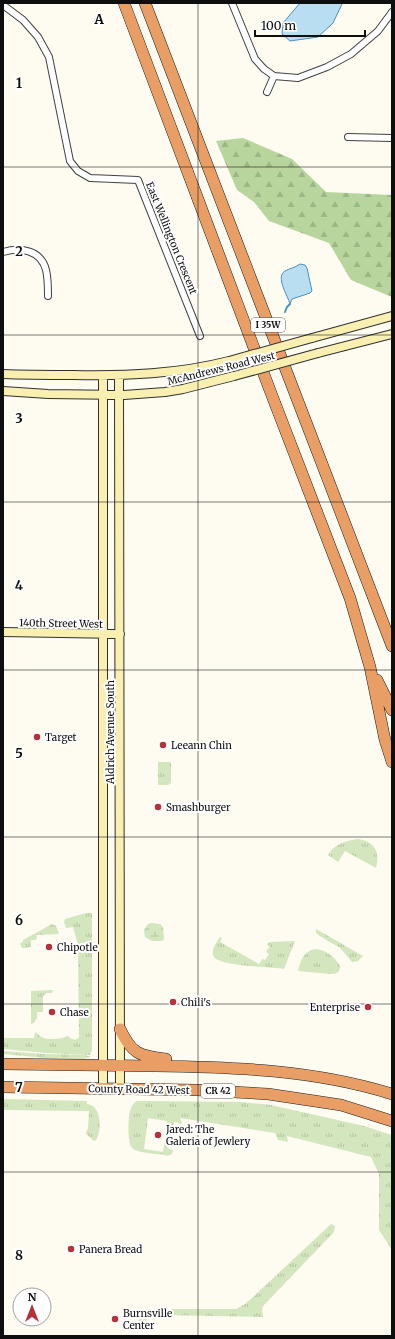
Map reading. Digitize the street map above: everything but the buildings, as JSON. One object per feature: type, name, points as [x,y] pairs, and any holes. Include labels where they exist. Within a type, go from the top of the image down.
[{"type":"highway","name":"I 35W","points":[[124,3],[350,598],[370,667],[392,710]]},
{"type":"highway","name":"I 35W","points":[[146,3],[392,646]]},
{"type":"highway","points":[[370,667],[385,740],[392,762]]},
{"type":"highway","points":[[120,1029],[127,1044],[139,1053],[148,1057],[307,1075],[344,1082],[392,1094]]},
{"type":"highway","points":[[3,1064],[244,1068]]},
{"type":"highway","name":"County Road 42 West","points":[[3,1087],[212,1090],[268,1094],[341,1105],[392,1121]]},
{"type":"street","points":[[232,3],[255,58],[264,69],[274,76],[298,78],[327,67],[350,54],[378,31],[392,12]]},
{"type":"street","name":"East Wellington Crescent","points":[[3,5],[23,20],[38,37],[49,57],[70,161],[78,171],[90,178],[138,180],[200,336]]},
{"type":"street","points":[[267,92],[274,76]]},
{"type":"street","points":[[348,138],[392,138]]},
{"type":"street","points":[[3,252],[20,249],[28,251],[41,260],[47,273],[48,296]]},
{"type":"street","name":"McAndrews Road West","points":[[3,374],[103,376],[182,371],[229,361],[392,316]]},
{"type":"street","name":"McAndrews Road West","points":[[3,391],[103,395],[165,392],[214,382],[392,334]]},
{"type":"street","name":"Aldrich Avenue South","points":[[119,375],[120,1088]]},
{"type":"street","name":"Aldrich Avenue South","points":[[103,376],[103,1088]]},
{"type":"street","name":"140th Street West","points":[[3,632],[120,634]]},
{"type":"green space","points":[[243,138],[292,159],[326,192],[392,195],[392,297],[351,280],[329,243],[269,221],[254,202],[237,190],[216,141]]},
{"type":"green space","points":[[158,762],[171,762],[171,783],[168,785],[158,785]]},
{"type":"green space","points":[[358,839],[369,842],[375,848],[377,852],[376,868],[345,851],[338,862],[328,855],[333,848],[340,844]]},
{"type":"green space","points":[[86,913],[92,913],[92,1050],[90,1055],[3,1049],[3,1038],[34,1038],[35,1032],[43,1038],[49,1039],[68,1036],[75,1039],[79,1037],[77,941],[73,927],[66,928],[64,922],[65,919]]},
{"type":"green space","points":[[52,924],[56,926],[59,934],[37,935],[36,940],[31,940],[31,947],[22,948],[20,943],[23,942],[23,940]]},
{"type":"green space","points":[[148,924],[160,924],[163,927],[164,939],[162,941],[152,941],[145,937],[144,930]]},
{"type":"green space","points":[[316,929],[363,956],[358,961],[352,962],[340,948],[316,933]]},
{"type":"green space","points":[[220,937],[222,938],[220,942],[259,964],[262,959],[265,960],[269,954],[266,952],[270,946],[267,945],[269,942],[295,941],[284,969],[246,966],[218,960],[214,957],[213,952],[214,946]]},
{"type":"green space","points":[[316,949],[327,952],[336,960],[340,966],[338,972],[331,974],[298,971],[305,954]]},
{"type":"green space","points":[[53,990],[52,993],[47,993],[43,996],[43,1012],[37,1012],[37,1018],[34,1023],[31,1024],[31,991]]},
{"type":"green space","points":[[3,1051],[85,1055],[91,1057],[83,1059],[45,1058],[3,1054]]},
{"type":"green space","points":[[3,1099],[87,1101],[87,1104],[92,1105],[98,1113],[100,1125],[98,1136],[94,1141],[86,1134],[88,1129],[89,1111],[3,1110]]},
{"type":"green space","points":[[137,1101],[242,1102],[271,1105],[364,1126],[392,1135],[392,1250],[379,1230],[379,1174],[371,1157],[287,1136],[288,1142],[278,1140],[275,1133],[180,1118],[182,1123],[174,1122],[173,1128],[170,1128],[170,1133],[166,1132],[167,1121],[148,1118],[144,1149],[163,1152],[165,1140],[168,1140],[167,1148],[173,1150],[172,1154],[167,1156],[138,1151],[130,1145],[128,1129],[131,1107]]},
{"type":"green space","points":[[331,1224],[335,1226],[334,1232],[264,1305],[262,1309],[263,1317],[160,1315],[150,1316],[145,1321],[138,1321],[143,1316],[143,1310],[146,1309],[236,1309],[253,1297]]},
{"type":"water","points":[[300,3],[342,4],[333,23],[318,37],[290,41],[282,34],[283,23]]},
{"type":"water","points":[[300,264],[305,265],[307,268],[312,291],[292,299],[290,304],[283,287],[281,278],[282,274]]},
{"type":"waterway","points":[[285,312],[290,304]]},
{"type":"place","name":"Target","points":[[37,737]]},
{"type":"place","name":"Leeann Chin","points":[[163,745]]},
{"type":"place","name":"Smashburger","points":[[158,807]]},
{"type":"place","name":"Chipotle","points":[[49,947]]},
{"type":"place","name":"Chili's","points":[[173,1002]]},
{"type":"place","name":"Enterprise","points":[[368,1007]]},
{"type":"place","name":"Chase","points":[[52,1012]]},
{"type":"place","name":"Jared: The Galeria of Jewlery","points":[[158,1135]]},
{"type":"place","name":"Panera Bread","points":[[71,1249]]},
{"type":"place","name":"Burnsville Center","points":[[115,1319]]}]
